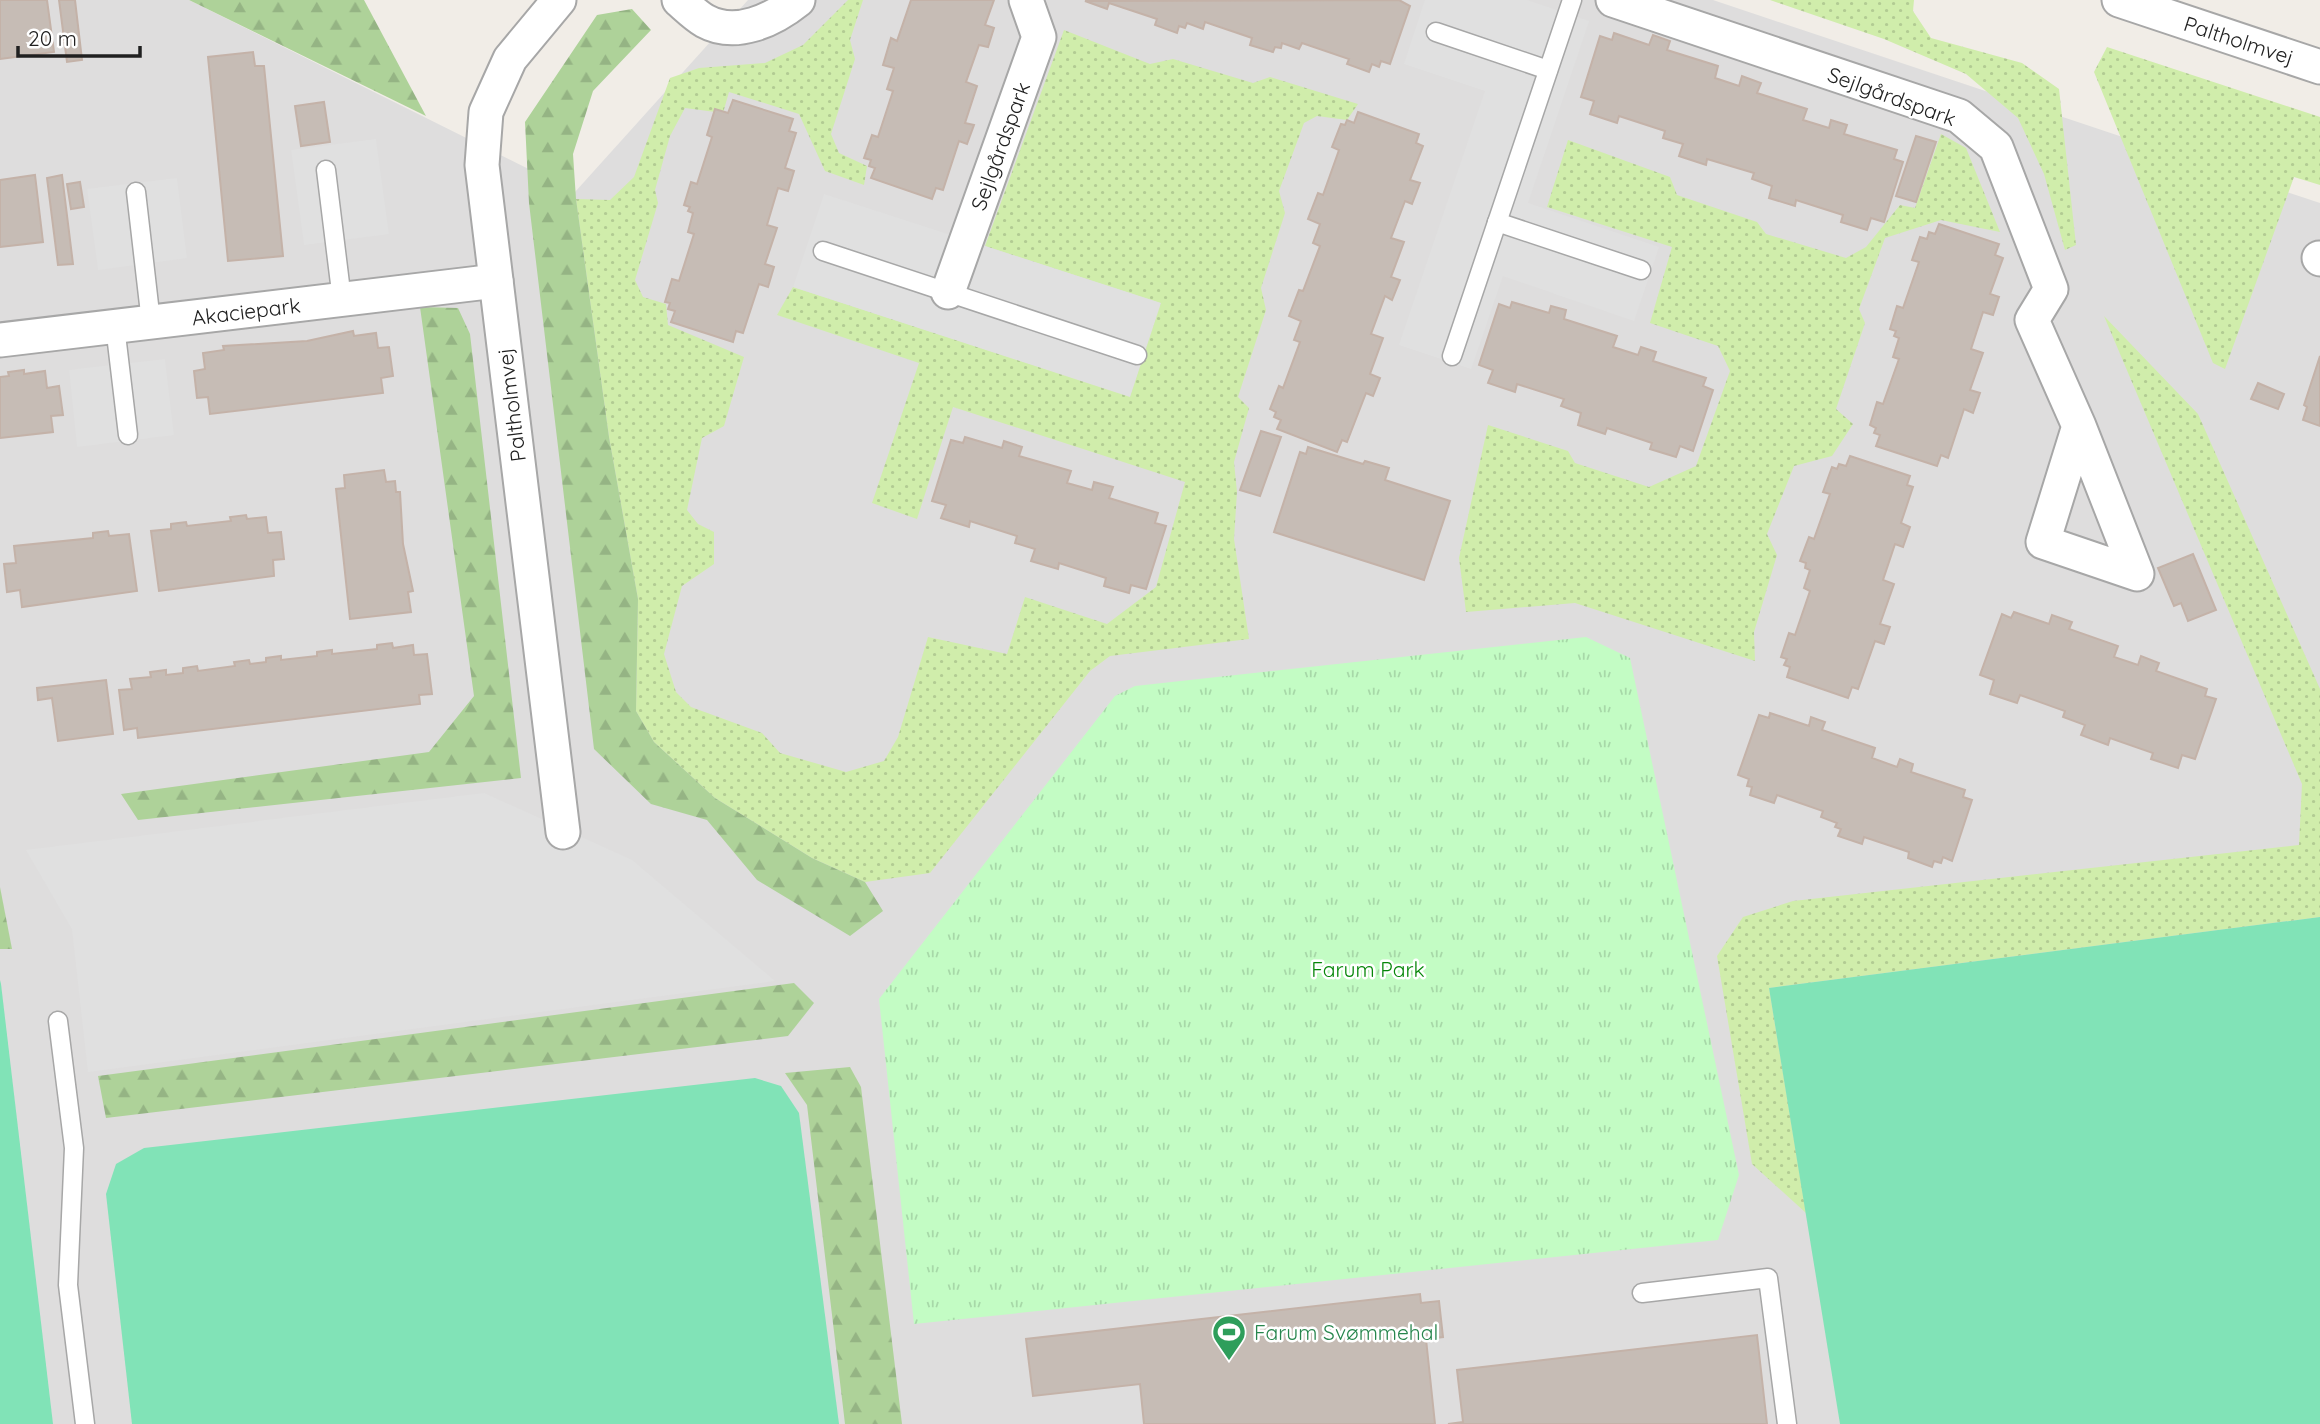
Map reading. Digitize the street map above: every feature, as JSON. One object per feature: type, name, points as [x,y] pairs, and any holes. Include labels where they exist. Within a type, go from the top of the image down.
[{"type":"street","name":"Paltholmvej","points":[[559,0],[510,59],[486,112],[482,165],[563,832]]},
{"type":"street","points":[[679,0],[706,22],[733,28],[760,24],[798,0]]},
{"type":"street","name":"Sejlgårdspark","points":[[948,292],[1039,37],[1026,0]]},
{"type":"street","name":"Sejlgårdspark","points":[[1613,0],[1959,117],[1996,147],[2051,289],[2032,320],[2079,426]]},
{"type":"street","name":"Paltholmvej","points":[[2119,0],[2320,67]]},
{"type":"street","name":"Akaciepark","points":[[0,340],[496,281]]},
{"type":"lane","points":[[1452,356],[1572,0]]},
{"type":"lane","points":[[1436,32],[1548,70]]},
{"type":"lane","points":[[326,170],[342,300]]},
{"type":"lane","points":[[136,192],[151,322]]},
{"type":"lane","points":[[1497,222],[1641,270]]},
{"type":"lane","points":[[823,251],[1137,355]]},
{"type":"lane","points":[[115,326],[128,435]]},
{"type":"lane","points":[[58,1021],[74,1148],[68,1285],[85,1424]]},
{"type":"lane","points":[[1642,1293],[1768,1278],[1787,1424]]},
{"type":"shaded area","points":[[0,0],[189,0],[575,192],[748,0],[1713,0],[2320,203],[2320,1424],[0,1424]]},
{"type":"shaded area","points":[[1425,0],[1527,0],[1589,21],[1528,203],[1659,247],[1634,321],[1503,276],[1471,369],[1399,345],[1485,91],[1404,64]]},
{"type":"shaded area","points":[[376,139],[389,234],[304,245],[291,150]]},
{"type":"shaded area","points":[[177,178],[187,258],[98,270],[87,189]]},
{"type":"shaded area","points":[[824,194],[1161,303],[1130,397],[793,287]]},
{"type":"shaded area","points":[[165,359],[174,435],[77,447],[69,370]]},
{"type":"shaded area","points":[[484,793],[632,860],[775,981],[88,1072],[72,929],[26,850]]},
{"type":"green space","points":[[189,0],[364,0],[426,116]]},
{"type":"green space","points":[[848,0],[863,0],[850,40],[855,59],[831,134],[839,153],[867,166],[864,185],[825,171],[799,114],[729,92],[723,113],[685,108],[670,136],[655,190],[658,203],[635,280],[643,297],[666,304],[668,325],[744,357],[724,426],[702,438],[687,510],[698,524],[714,532],[714,564],[682,586],[664,654],[676,692],[691,707],[762,733],[780,753],[846,772],[884,761],[898,737],[928,637],[1007,654],[1025,597],[1107,624],[1156,587],[1185,482],[953,407],[917,519],[872,503],[919,363],[777,315],[793,287],[1130,396],[1160,303],[985,246],[1064,30],[1150,64],[1173,59],[1253,83],[1270,77],[1358,104],[1347,120],[1317,116],[1304,123],[1279,191],[1285,213],[1261,288],[1266,310],[1238,397],[1249,408],[1234,462],[1237,492],[1234,539],[1249,639],[1110,656],[1090,671],[930,873],[865,882],[812,858],[715,798],[654,742],[636,711],[638,599],[609,437],[576,199],[610,200],[634,177],[670,78],[699,68],[765,63],[803,45]]},
{"type":"green space","points":[[1770,0],[1914,0],[1913,11],[1931,38],[2022,63],[2059,89],[2076,245],[2065,250],[2044,174],[2018,118],[1966,74],[1884,39]]},
{"type":"green space","points":[[632,9],[651,30],[593,91],[573,154],[576,199],[609,437],[638,599],[636,711],[654,742],[715,798],[812,858],[865,882],[883,911],[850,936],[757,880],[707,820],[651,804],[594,749],[529,203],[525,122],[597,15]]},
{"type":"green space","points":[[2107,47],[2320,117],[2320,185],[2294,177],[2225,369],[2213,363],[2094,72]]},
{"type":"green space","points":[[1941,134],[1966,148],[2000,232],[1941,220],[1885,238],[1859,309],[1865,323],[1836,409],[1853,424],[1832,456],[1794,466],[1767,534],[1777,555],[1754,632],[1755,661],[1575,603],[1466,612],[1459,558],[1488,425],[1568,451],[1575,463],[1649,487],[1696,466],[1730,371],[1718,346],[1650,323],[1672,247],[1547,207],[1568,140],[1670,177],[1677,195],[1757,222],[1766,234],[1846,258],[1866,247],[1900,205],[1915,208]]},
{"type":"green space","points":[[420,307],[458,308],[470,334],[521,778],[138,820],[121,794],[429,752],[474,696]]},
{"type":"green space","points":[[2104,316],[2198,414],[2320,689],[2320,917],[1769,988],[1806,1213],[1752,1164],[1717,956],[1743,917],[1793,901],[2299,845],[2302,784]]},
{"type":"green space","name":"Farum Park","points":[[1586,637],[1630,658],[1739,1175],[1718,1240],[914,1324],[879,999],[1115,696],[1135,686]]},
{"type":"green space","points":[[0,887],[12,949],[0,949]]},
{"type":"green space","points":[[2320,917],[2320,1424],[1840,1424],[1769,988]]},
{"type":"green space","points":[[0,980],[1,984],[53,1424],[0,1424]]},
{"type":"green space","points":[[794,983],[814,1003],[788,1036],[106,1118],[98,1076]]},
{"type":"green space","points":[[850,1067],[861,1087],[902,1424],[845,1424],[807,1105],[785,1073]]},
{"type":"green space","points":[[755,1078],[781,1086],[799,1113],[839,1424],[132,1424],[106,1194],[116,1164],[144,1148]]},
{"type":"building","points":[[0,0],[47,0],[54,52],[0,59]]},
{"type":"building","points":[[59,0],[75,0],[82,60],[67,62]]},
{"type":"building","points":[[911,0],[994,0],[985,25],[994,28],[988,47],[979,45],[966,82],[977,86],[965,123],[974,125],[967,144],[959,141],[943,190],[936,188],[932,199],[871,178],[875,168],[869,166],[871,160],[864,158],[872,135],[878,137],[893,91],[887,89],[894,68],[883,65],[891,38],[897,41]]},
{"type":"building","points":[[1399,0],[1410,6],[1390,64],[1381,61],[1379,67],[1372,64],[1369,72],[1347,64],[1349,59],[1302,43],[1299,49],[1282,43],[1281,48],[1275,47],[1273,52],[1250,45],[1252,38],[1205,22],[1203,29],[1187,23],[1185,28],[1179,26],[1177,33],[1155,25],[1157,19],[1109,3],[1107,9],[1085,1]]},
{"type":"building","points":[[1614,33],[1649,45],[1653,35],[1670,41],[1667,50],[1718,66],[1715,78],[1739,86],[1742,76],[1761,83],[1757,93],[1807,109],[1803,120],[1829,128],[1831,120],[1847,125],[1844,134],[1897,150],[1894,159],[1903,162],[1884,222],[1871,218],[1867,230],[1841,222],[1843,215],[1796,200],[1795,206],[1769,198],[1772,186],[1752,179],[1754,173],[1707,159],[1706,165],[1679,156],[1683,144],[1663,138],[1665,131],[1619,116],[1617,123],[1590,114],[1594,101],[1581,97],[1600,36],[1612,40]]},
{"type":"building","points":[[253,52],[255,66],[264,66],[283,256],[228,261],[208,57]]},
{"type":"building","points":[[733,100],[793,119],[789,131],[796,133],[785,168],[794,171],[788,191],[778,188],[767,225],[777,228],[765,264],[774,267],[768,287],[759,284],[743,333],[736,331],[733,342],[671,322],[675,311],[668,309],[670,303],[665,302],[672,279],[679,281],[694,234],[688,232],[693,213],[688,211],[690,207],[684,205],[691,182],[697,184],[712,137],[707,135],[715,109],[728,113]]},
{"type":"building","points":[[324,102],[330,142],[301,146],[295,106]]},
{"type":"building","points":[[1358,112],[1419,134],[1416,143],[1423,146],[1410,180],[1420,183],[1412,204],[1405,201],[1391,238],[1404,242],[1391,277],[1400,280],[1392,300],[1385,296],[1371,334],[1383,338],[1370,374],[1380,378],[1373,396],[1366,393],[1347,442],[1342,440],[1337,452],[1277,429],[1281,420],[1274,417],[1276,412],[1270,409],[1279,386],[1283,388],[1300,342],[1294,340],[1301,321],[1289,316],[1299,290],[1303,291],[1320,246],[1313,243],[1320,224],[1308,219],[1318,193],[1323,195],[1339,150],[1332,147],[1341,124],[1345,125],[1347,120],[1354,123]]},
{"type":"building","points":[[1916,136],[1936,142],[1916,202],[1896,196]]},
{"type":"building","points":[[35,175],[43,242],[0,247],[0,180]]},
{"type":"building","points":[[62,175],[73,264],[58,265],[47,178]]},
{"type":"building","points":[[80,182],[84,207],[71,209],[67,184]]},
{"type":"building","points":[[1939,224],[1999,244],[1995,255],[2003,258],[1990,294],[1999,297],[1993,315],[1983,312],[1971,349],[1983,353],[1970,390],[1980,393],[1973,413],[1964,409],[1948,458],[1941,455],[1937,466],[1876,446],[1880,435],[1874,433],[1876,428],[1870,425],[1877,402],[1883,404],[1899,359],[1893,357],[1899,338],[1894,336],[1896,331],[1890,329],[1897,306],[1903,308],[1919,262],[1912,260],[1920,237],[1927,239],[1929,232],[1935,234]]},
{"type":"building","points":[[1512,302],[1549,313],[1551,306],[1566,310],[1564,319],[1617,336],[1613,347],[1638,355],[1641,347],[1656,352],[1653,361],[1706,378],[1703,386],[1713,390],[1693,451],[1680,446],[1676,457],[1650,449],[1652,443],[1607,428],[1605,434],[1578,425],[1581,413],[1561,406],[1564,399],[1517,384],[1515,392],[1488,383],[1493,370],[1479,365],[1499,304],[1510,308]]},
{"type":"building","points":[[353,331],[354,336],[376,333],[378,348],[389,347],[393,376],[381,378],[383,393],[210,414],[208,397],[197,398],[194,371],[205,369],[203,353],[224,350],[223,346],[307,341]]},
{"type":"building","points":[[2320,356],[2320,426],[2303,420],[2307,407],[2304,405]]},
{"type":"building","points":[[24,370],[24,374],[45,371],[47,388],[59,386],[63,415],[51,416],[53,432],[0,438],[0,377],[9,376],[8,372]]},
{"type":"building","points":[[2258,383],[2284,394],[2278,409],[2251,399]]},
{"type":"building","points":[[1261,431],[1281,437],[1260,496],[1240,490]]},
{"type":"building","points":[[965,437],[1002,448],[1004,441],[1022,447],[1019,456],[1071,471],[1067,483],[1092,490],[1094,482],[1113,487],[1109,498],[1158,513],[1155,523],[1166,526],[1146,589],[1131,585],[1129,593],[1104,586],[1106,578],[1059,563],[1058,569],[1031,561],[1035,549],[1015,543],[1017,536],[970,521],[969,527],[941,518],[946,505],[932,501],[951,440],[963,443]]},
{"type":"building","points":[[1308,447],[1363,464],[1365,461],[1389,468],[1385,480],[1450,501],[1424,580],[1274,532],[1300,452],[1306,454]]},
{"type":"building","points":[[1850,456],[1910,476],[1907,485],[1913,487],[1901,523],[1910,527],[1903,547],[1895,544],[1883,580],[1894,584],[1880,624],[1890,627],[1884,644],[1875,641],[1858,689],[1852,687],[1848,698],[1787,677],[1790,667],[1784,665],[1787,659],[1781,657],[1789,633],[1795,635],[1810,591],[1804,588],[1810,570],[1805,568],[1806,563],[1800,561],[1809,537],[1814,539],[1830,494],[1823,492],[1832,467],[1837,469],[1839,464],[1846,466]]},
{"type":"building","points":[[384,470],[386,482],[395,481],[396,492],[400,492],[403,544],[413,591],[408,592],[411,612],[350,619],[336,489],[345,488],[344,475]]},
{"type":"building","points":[[246,515],[247,519],[266,517],[268,533],[281,532],[284,559],[273,560],[274,576],[159,591],[151,531],[171,529],[171,524],[186,522],[187,526],[231,521],[230,517]]},
{"type":"building","points":[[108,531],[109,536],[129,534],[137,591],[22,607],[20,590],[7,592],[4,564],[16,563],[14,546],[93,538],[93,533]]},
{"type":"building","points":[[2193,554],[2216,610],[2188,621],[2181,603],[2174,606],[2158,568]]},
{"type":"building","points":[[2014,612],[2049,624],[2052,615],[2072,622],[2069,629],[2118,646],[2114,657],[2138,665],[2141,656],[2159,663],[2156,671],[2207,689],[2205,696],[2216,699],[2195,759],[2182,755],[2178,768],[2151,759],[2153,753],[2110,738],[2108,745],[2081,735],[2085,725],[2063,717],[2065,711],[2020,695],[2017,703],[1990,694],[1994,680],[1980,675],[2002,614],[2011,618]]},
{"type":"building","points":[[392,643],[393,648],[413,645],[414,655],[427,654],[432,694],[419,695],[420,704],[138,738],[137,728],[124,730],[119,690],[132,689],[130,679],[151,677],[150,672],[166,670],[166,675],[183,673],[183,668],[197,666],[198,671],[235,666],[234,662],[249,660],[250,664],[266,662],[266,658],[281,656],[281,660],[317,656],[317,652],[332,650],[332,654],[377,649],[377,645]]},
{"type":"building","points":[[106,680],[113,734],[58,741],[52,698],[38,700],[37,688]]},
{"type":"building","points":[[1770,713],[1809,726],[1811,717],[1825,722],[1822,730],[1875,748],[1872,758],[1897,767],[1900,759],[1913,764],[1911,772],[1965,790],[1963,797],[1972,800],[1952,861],[1943,857],[1941,863],[1934,861],[1932,867],[1908,858],[1909,852],[1864,837],[1862,844],[1838,836],[1841,829],[1835,827],[1837,823],[1821,817],[1823,811],[1777,795],[1774,803],[1750,795],[1752,787],[1747,786],[1749,779],[1738,775],[1759,715],[1769,718]]},
{"type":"building","name":"Farum Svømmehal","points":[[1420,1294],[1421,1303],[1439,1301],[1443,1337],[1426,1339],[1435,1424],[1144,1424],[1140,1384],[1033,1396],[1026,1339]]},
{"type":"building","name":"Farum Svømmehal","points":[[1757,1335],[1767,1424],[1448,1424],[1463,1422],[1457,1370]]},
{"type":"place","name":"Farum Svømmehal","points":[[1229,1362]]}]
